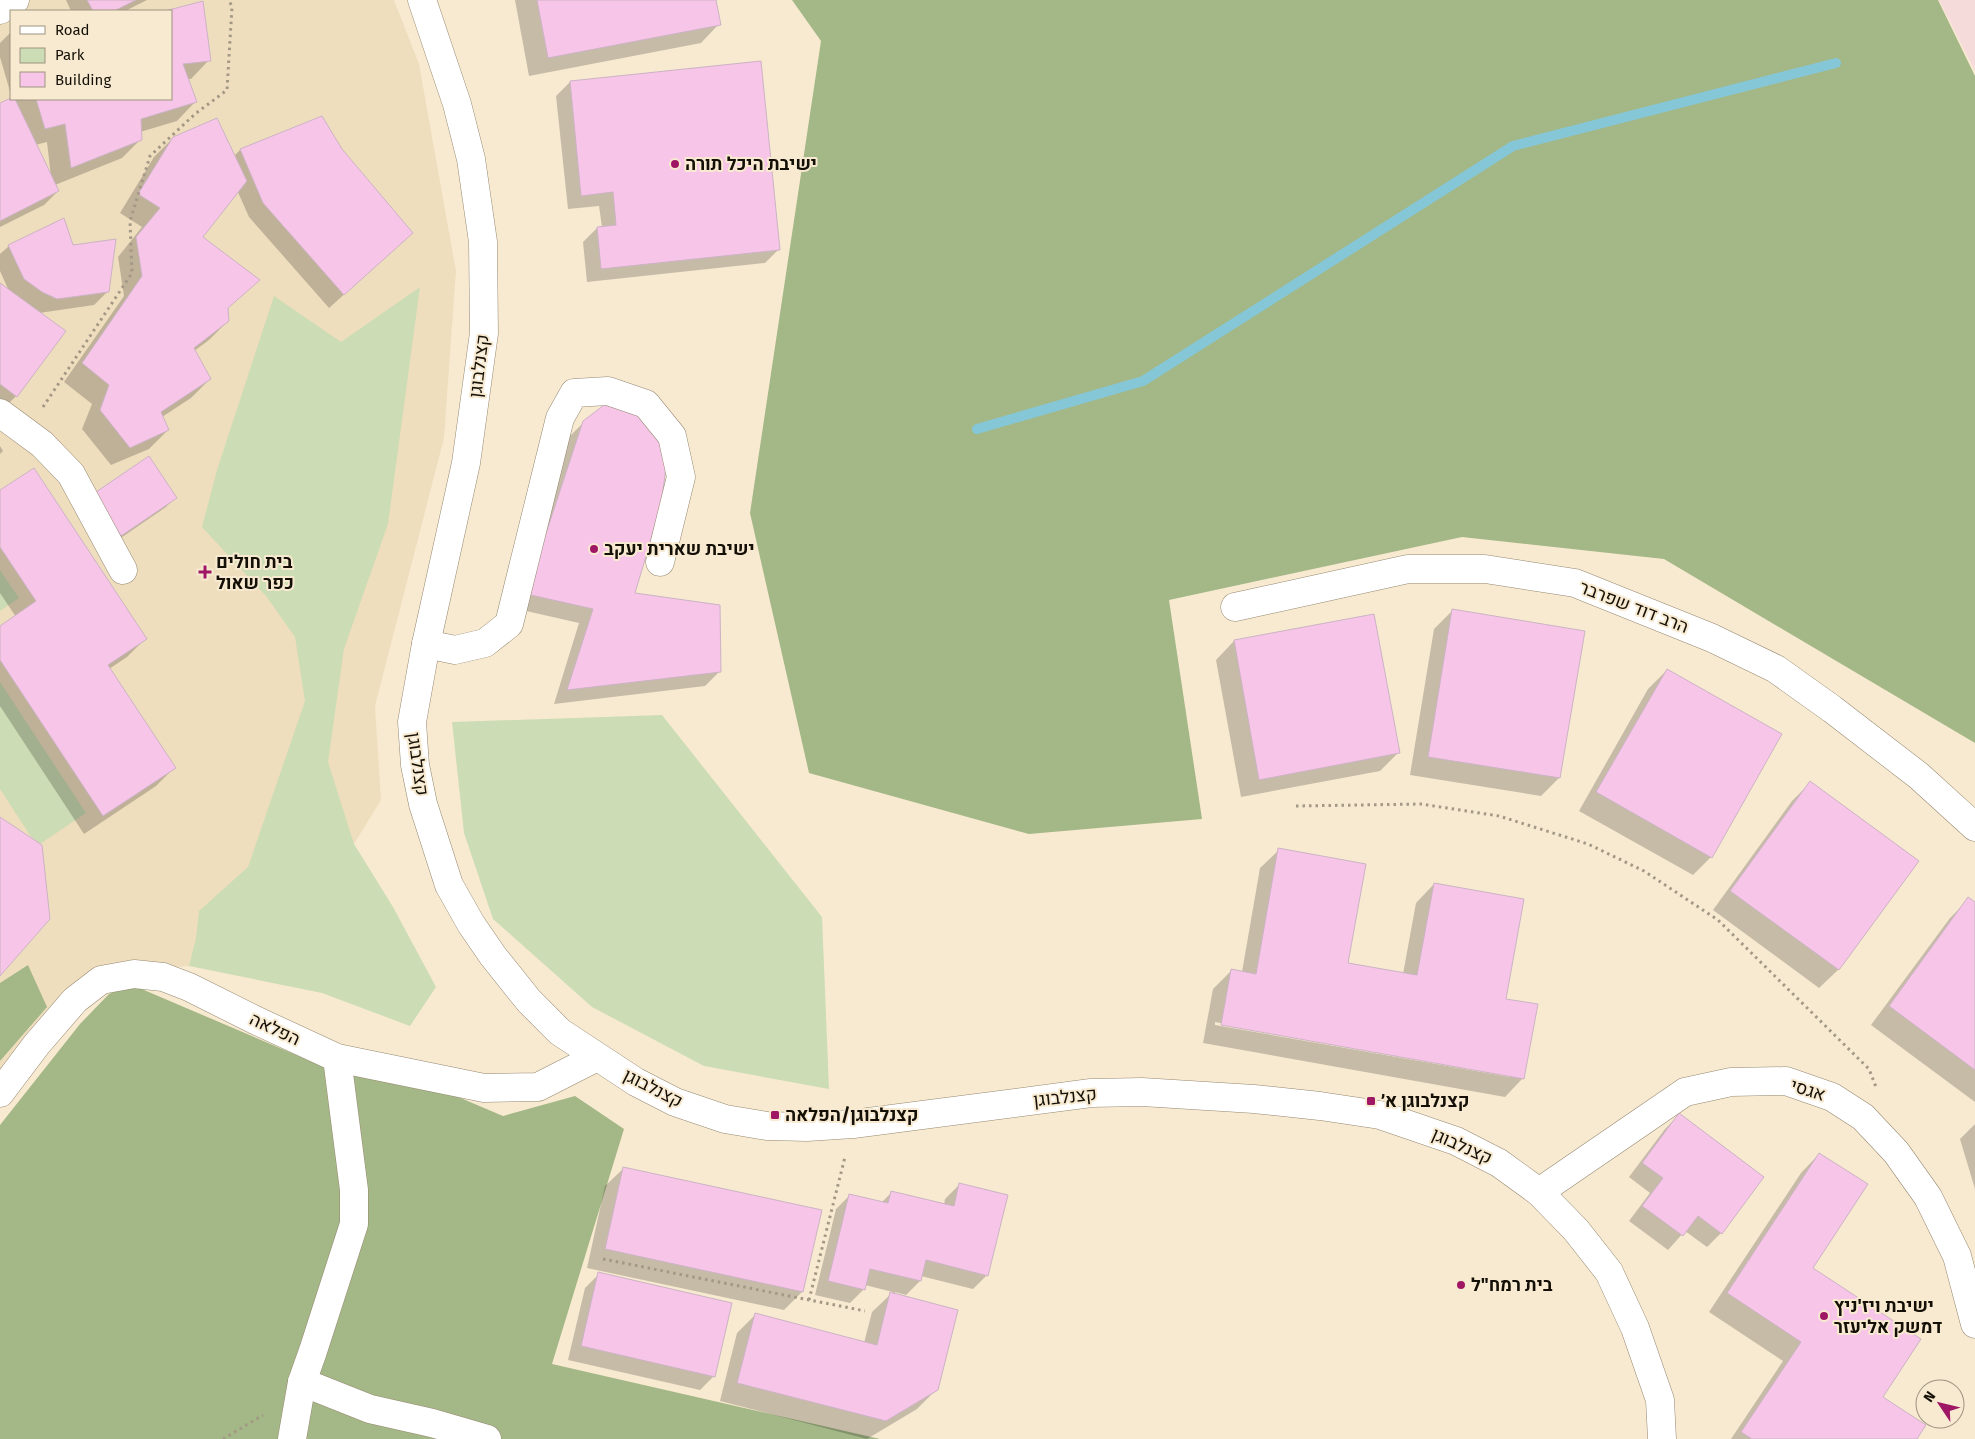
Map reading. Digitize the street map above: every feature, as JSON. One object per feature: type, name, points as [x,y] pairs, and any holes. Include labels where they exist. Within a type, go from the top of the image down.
[{"type":"street","points":[[0,10],[14,0]]},
{"type":"street","name":"קצנלבוגן","points":[[422,1],[457,104],[471,159],[483,251],[484,333],[466,463],[426,644],[412,722],[415,764],[423,804],[449,885],[471,924],[493,956],[529,1001],[560,1032],[636,1082],[676,1102],[725,1118],[767,1126],[807,1127],[853,1124],[1091,1094],[1142,1092],[1254,1099],[1320,1106],[1380,1116],[1422,1128],[1456,1141],[1500,1163],[1539,1192],[1576,1230],[1609,1272],[1635,1328],[1660,1400],[1662,1439]]},
{"type":"street","points":[[426,644],[455,650],[485,643],[508,624],[560,418],[574,393],[608,391],[646,404],[672,436],[681,478],[660,562]]},
{"type":"street","points":[[0,413],[42,444],[71,474],[123,570]]},
{"type":"street","name":"הרב דוד שפרבר","points":[[1235,607],[1408,569],[1485,569],[1575,583],[1704,634],[1776,670],[1832,709],[1919,776],[1975,827]]},
{"type":"street","name":"הפלאה","points":[[0,1094],[75,1000],[101,980],[134,974],[163,977],[189,987],[337,1058],[484,1088],[538,1087],[597,1057]]},
{"type":"street","points":[[292,1439],[302,1382],[354,1224],[354,1190],[337,1058]]},
{"type":"street","name":"אגסי","points":[[1539,1192],[1686,1092],[1731,1082],[1786,1081],[1832,1098],[1864,1116],[1896,1152],[1928,1197],[1957,1256],[1975,1324]]},
{"type":"street","points":[[302,1382],[370,1409],[432,1423],[487,1439]]},
{"type":"path","points":[[26,433],[132,273],[130,221],[150,156],[195,114],[227,90],[232,7],[228,0]]},
{"type":"path","points":[[1296,806],[1421,804],[1499,816],[1588,844],[1644,871],[1718,920],[1869,1069],[1876,1087],[1864,1116]]},
{"type":"path","points":[[809,1300],[853,1124]]},
{"type":"path","points":[[603,1259],[865,1311]]},
{"type":"shaded area","name":"בית חולים כפר שאול","points":[[0,0],[394,0],[419,64],[456,271],[444,438],[375,706],[381,800],[354,844],[214,953],[189,966],[164,968],[134,965],[0,1086]]},
{"type":"shaded area","points":[[1939,0],[1975,0],[1975,71]]},
{"type":"green space","points":[[792,0],[1938,0],[1975,76],[1975,743],[1664,559],[1462,537],[1169,600],[1202,819],[1029,834],[809,773],[750,513],[821,41]]},
{"type":"green space","points":[[420,287],[388,524],[344,649],[328,762],[354,844],[393,907],[436,987],[410,1026],[322,993],[189,966],[196,938],[199,911],[248,867],[305,701],[295,637],[266,596],[202,527],[217,470],[274,296],[341,342]]},
{"type":"green space","points":[[0,570],[19,598],[0,611]]},
{"type":"green space","points":[[0,682],[86,813],[37,846],[0,789]]},
{"type":"green space","points":[[662,715],[822,917],[829,1089],[704,1066],[592,1007],[493,919],[464,833],[452,722]]},
{"type":"green space","points":[[28,965],[47,1007],[0,1061],[0,983]]},
{"type":"green space","points":[[130,984],[336,1072],[430,1085],[503,1116],[575,1096],[624,1129],[552,1364],[880,1439],[0,1439],[0,1125],[80,1024],[109,994]]},
{"type":"building","points":[[87,0],[136,0],[116,10],[92,10]]},
{"type":"building","points":[[537,0],[716,0],[721,25],[548,58]]},
{"type":"building","points":[[203,1],[211,61],[183,64],[197,102],[141,119],[142,140],[71,168],[65,124],[45,129],[36,100],[172,100],[172,10],[169,10]]},
{"type":"building","name":"ישיבת היכל תורה","points":[[761,61],[780,250],[601,269],[597,227],[616,225],[613,192],[581,196],[570,81]]},
{"type":"building","points":[[10,98],[15,100],[59,191],[0,221],[0,103]]},
{"type":"building","points":[[322,116],[342,149],[413,233],[344,295],[263,203],[240,149]]},
{"type":"building","points":[[217,118],[247,181],[203,237],[260,280],[228,308],[229,321],[194,348],[211,379],[161,412],[169,430],[130,448],[100,410],[109,385],[82,363],[142,276],[136,237],[160,208],[138,194],[173,137]]},
{"type":"building","points":[[64,218],[73,245],[116,239],[109,292],[57,299],[42,292],[24,279],[8,245]]},
{"type":"building","points":[[0,283],[66,331],[17,397],[0,384]]},
{"type":"building","name":"ישיבת שארית יעקב","points":[[604,405],[632,411],[655,427],[666,467],[661,506],[635,593],[720,605],[721,672],[567,690],[593,609],[526,594],[583,421]]},
{"type":"building","points":[[149,456],[177,498],[121,536],[93,494]]},
{"type":"building","points":[[34,468],[147,639],[108,665],[176,768],[103,816],[0,660],[0,626],[36,601],[0,547],[0,490]]},
{"type":"building","points":[[1452,609],[1585,631],[1560,778],[1428,757]]},
{"type":"building","points":[[1374,614],[1400,753],[1259,780],[1234,640]]},
{"type":"building","points":[[1667,669],[1782,734],[1712,858],[1596,792]]},
{"type":"building","points":[[1810,781],[1919,861],[1839,970],[1730,891]]},
{"type":"building","points":[[0,817],[42,845],[50,919],[0,976]]},
{"type":"building","points":[[1278,848],[1366,864],[1348,963],[1417,975],[1434,883],[1524,899],[1506,999],[1538,1004],[1524,1079],[1221,1025],[1231,969],[1256,974]]},
{"type":"building","points":[[1968,897],[1975,902],[1975,1070],[1889,1006]]},
{"type":"building","points":[[1679,1113],[1764,1177],[1722,1234],[1698,1216],[1683,1236],[1642,1206],[1663,1178],[1642,1163]]},
{"type":"building","name":"ישיבת ויז'ניץ דמשק אליעזר","points":[[1819,1153],[1868,1184],[1813,1268],[1921,1339],[1883,1397],[1915,1418],[1915,1429],[1923,1429],[1917,1439],[1752,1439],[1741,1432],[1801,1342],[1727,1293]]},
{"type":"building","points":[[623,1167],[822,1210],[803,1292],[605,1249]]},
{"type":"building","points":[[959,1183],[1008,1195],[988,1276],[926,1260],[921,1281],[870,1269],[865,1290],[828,1281],[849,1194],[888,1203],[891,1191],[954,1206]]},
{"type":"building","points":[[598,1272],[732,1303],[715,1377],[581,1346]]},
{"type":"building","points":[[890,1292],[958,1310],[938,1390],[886,1421],[737,1383],[755,1313],[877,1345]]},
{"type":"waterway","points":[[977,429],[1143,381],[1513,146],[1836,63]]},
{"type":"place","name":"ישיבת היכל תורה","points":[[675,164]]},
{"type":"place","name":"ישיבת שארית יעקב","points":[[594,549]]},
{"type":"place","name":"בית חולים כפר שאול","points":[[205,572]]},
{"type":"place","name":"קצנלבוגן א׳","points":[[1371,1101]]},
{"type":"place","name":"קצנלבוגן/הפלאה","points":[[775,1115]]},
{"type":"place","name":"בית רמח\"ל","points":[[1461,1285]]},
{"type":"place","name":"ישיבת ויז'ניץ דמשק אליעזר","points":[[1824,1316]]}]
